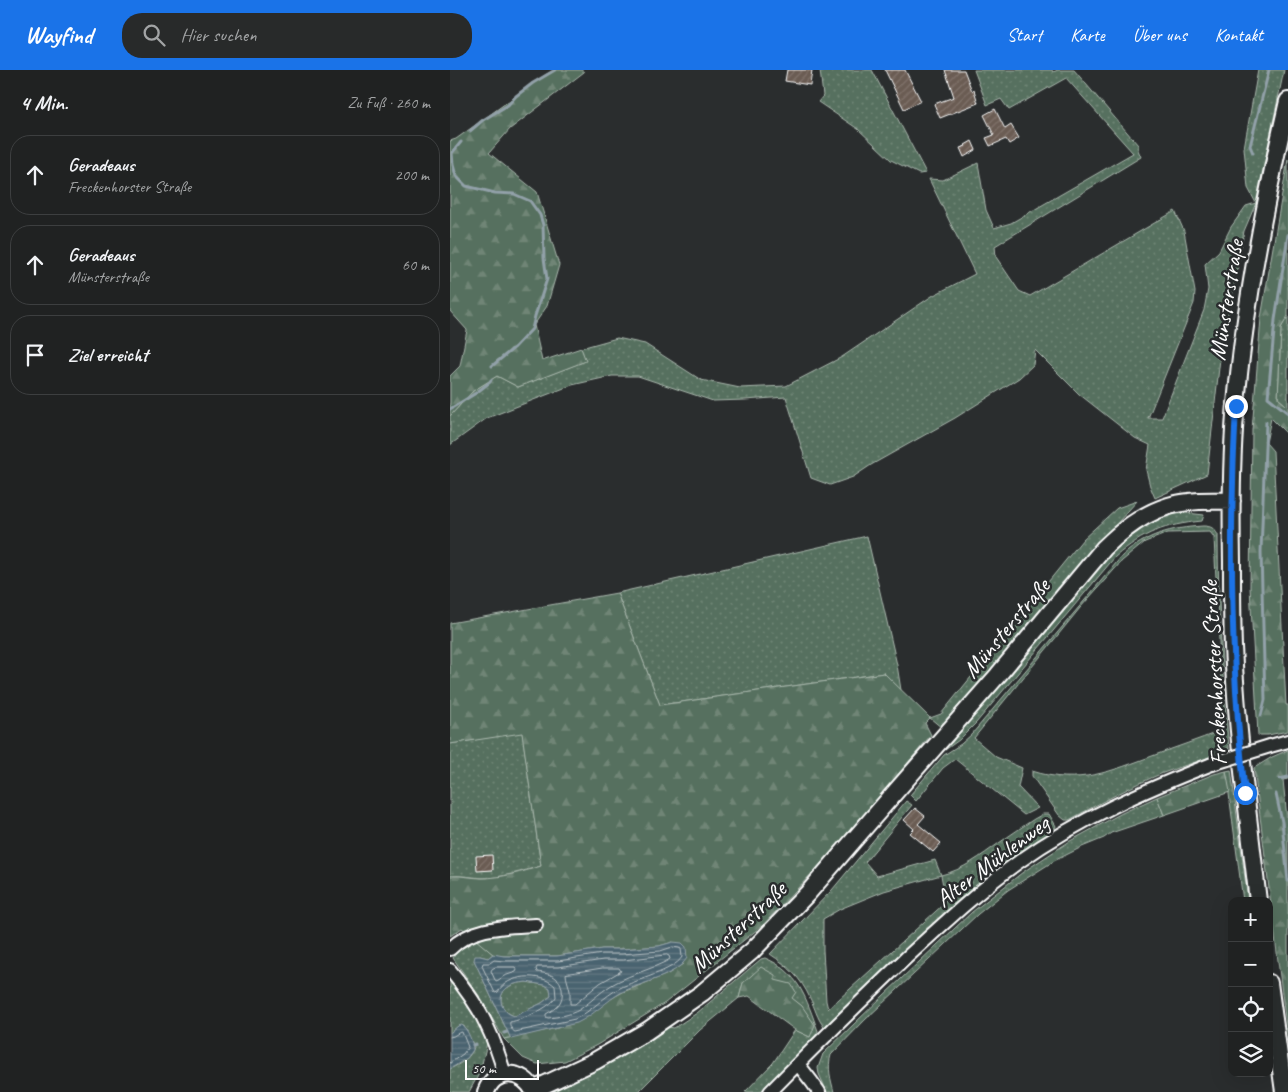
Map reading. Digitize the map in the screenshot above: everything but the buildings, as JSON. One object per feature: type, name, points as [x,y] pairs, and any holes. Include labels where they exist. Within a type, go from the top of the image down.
[{"type":"main road","name":"Münsterstraße","points":[[533,1091],[595,1061],[647,1031],[702,993],[752,950],[808,893],[1118,534],[1134,522],[1168,506],[1187,502],[1232,501],[1236,406],[1248,303],[1288,101]]},
{"type":"main road","name":"Freckenhorster Straße","points":[[1232,501],[1233,646],[1242,768],[1258,897]]},
{"type":"main road","points":[[1270,987],[1284,1092]]},
{"type":"main road","points":[[486,1092],[491,1082],[498,1077],[514,1074],[522,1077],[529,1083],[533,1091]]},
{"type":"street","name":"Alter Mühlenweg","points":[[770,1092],[875,988],[938,929],[1020,861],[1065,832],[1101,812],[1150,789],[1212,764],[1288,741]]},
{"type":"street","points":[[450,949],[471,934],[490,929],[536,925]]},
{"type":"street","points":[[450,970],[465,989],[487,1025],[505,1075]]},
{"type":"street","points":[[798,1064],[819,1092]]},
{"type":"green space","points":[[554,70],[581,70],[584,72],[510,129],[489,153],[537,192],[559,265],[547,306],[534,325],[542,361],[581,348],[586,361],[518,387],[497,376],[473,391],[450,416],[450,376],[460,366],[467,330],[450,311],[450,141],[456,139]]},
{"type":"green space","points":[[820,70],[872,70],[926,173],[919,174],[891,160],[858,129],[818,102],[823,96]]},
{"type":"green space","points":[[974,70],[1052,70],[1053,72],[1058,70],[1074,70],[1138,145],[1141,157],[995,246],[996,257],[1019,291],[1030,296],[1175,211],[1184,231],[1195,292],[1194,303],[1148,418],[1162,418],[1204,310],[1208,289],[1205,264],[1219,251],[1231,227],[1246,206],[1256,203],[1244,231],[1231,303],[1223,332],[1207,474],[1155,498],[1146,470],[1150,445],[1135,438],[1079,394],[1035,350],[1033,365],[1019,378],[955,418],[853,477],[830,485],[811,478],[786,397],[713,401],[638,376],[612,376],[572,385],[487,418],[450,445],[450,416],[473,391],[497,376],[518,387],[585,361],[581,348],[617,338],[645,344],[701,380],[740,388],[786,386],[842,357],[932,296],[975,274],[929,179],[943,180],[978,163],[986,210],[994,228],[1011,223],[1133,153],[1066,78],[1009,110],[1001,99],[987,105]]},
{"type":"green space","points":[[1258,70],[1284,70],[1256,203],[1248,188],[1244,148]]},
{"type":"green space","points":[[1288,159],[1288,316],[1281,328],[1278,398],[1288,407],[1288,435],[1271,418],[1266,443],[1273,451],[1288,731],[1258,735],[1250,587],[1252,430],[1261,318]]},
{"type":"green space","points":[[1288,316],[1288,407],[1278,398],[1281,328]]},
{"type":"green space","points":[[1137,501],[942,728],[930,718],[941,714],[1083,539],[1117,508]]},
{"type":"green space","points":[[1187,513],[1204,515],[1202,521],[1155,531],[1135,541],[1115,557],[976,723],[959,740],[945,750],[958,729],[1105,555],[1153,520]]},
{"type":"green space","points":[[1203,526],[1212,528],[1218,535],[1221,642],[1229,749],[1151,778],[1069,820],[1065,820],[1059,815],[1032,776],[1032,771],[1065,777],[1095,775],[1220,731],[1223,724],[1214,537],[1210,532],[1168,533],[1145,542],[1122,561],[1080,608],[974,738],[996,757],[1022,768],[1018,787],[1038,808],[1024,815],[955,759],[943,768],[916,801],[910,795],[944,755],[972,734],[1122,556],[1131,548],[1160,533],[1180,528]]},
{"type":"green space","points":[[867,536],[901,690],[884,673],[660,705],[617,593]]},
{"type":"green space","points":[[617,593],[660,705],[884,673],[930,718],[925,723],[931,735],[849,834],[763,925],[665,1003],[597,1045],[565,1061],[537,1064],[523,1058],[504,1039],[558,1028],[623,992],[668,974],[683,964],[673,942],[659,946],[602,949],[557,956],[504,956],[494,955],[462,928],[450,936],[450,876],[497,877],[541,866],[522,733],[450,744],[450,623]]},
{"type":"green space","points":[[522,732],[541,866],[489,878],[450,876],[450,744]]},
{"type":"green space","points":[[1288,750],[1288,779],[1283,780],[1288,828],[1288,1041],[1273,921],[1273,897],[1270,897],[1254,768]]},
{"type":"green space","points":[[1231,770],[1247,897],[1242,897],[1226,771]]},
{"type":"green space","points":[[1226,771],[1230,792],[1164,815],[1157,797]]},
{"type":"green space","points":[[1157,797],[1164,815],[1111,833],[1054,861],[1008,890],[978,914],[865,1020],[831,1055],[829,1069],[834,1092],[827,1092],[818,1068],[823,1054],[972,912],[1023,872],[1070,841],[1122,813]]},
{"type":"green space","points":[[906,801],[912,805],[865,862],[877,876],[935,860],[941,875],[949,873],[971,862],[1043,814],[1049,814],[1056,826],[1052,833],[1003,866],[957,902],[824,1027],[798,978],[783,963],[770,954],[832,890]],"holes":[[[941,875],[946,902],[828,1009],[823,950],[823,919],[840,909],[884,891]]]},
{"type":"green space","points":[[476,939],[493,954],[488,958],[480,956],[474,960],[511,1039],[504,1039],[480,997],[453,958],[460,947]]},
{"type":"green space","points":[[765,958],[786,971],[800,987],[818,1031],[813,1041],[760,1092],[745,1092],[773,1063],[795,1030],[810,1037],[802,1006],[791,998],[743,983],[739,998],[700,1030],[638,1092],[553,1092],[658,1032],[668,1027],[674,1028],[697,1013],[761,959]]},
{"type":"green space","points":[[761,967],[775,975],[775,980],[791,984],[796,992],[792,998],[802,1006],[815,1025],[810,1037],[795,1030],[749,996],[739,998],[743,983]]},
{"type":"green space","points":[[450,981],[466,1002],[479,1024],[487,1043],[480,1072],[469,1092],[450,1092],[450,1069],[468,1057],[474,1047],[464,1026],[458,1026],[450,1033]]},
{"type":"green space","points":[[526,982],[545,985],[550,988],[551,996],[542,1003],[515,1016],[510,1014],[501,1003],[502,994],[505,989],[512,985]]},
{"type":"water","points":[[673,942],[682,943],[686,947],[687,958],[675,970],[622,992],[577,1023],[511,1039],[474,960],[475,956],[488,958],[493,954],[504,956],[557,956],[602,949],[659,946]],"holes":[[[526,982],[545,985],[550,988],[551,996],[542,1003],[515,1016],[506,1011],[501,1003],[502,994],[510,986]]]},
{"type":"water","points":[[462,1025],[470,1036],[473,1050],[467,1058],[450,1069],[450,1033]]},
{"type":"waterway","points":[[470,131],[483,120],[508,105],[533,83],[555,70]]},
{"type":"waterway","points":[[1253,153],[1250,146],[1269,70]]},
{"type":"waterway","points":[[461,142],[452,153],[456,176],[466,186],[495,193],[514,194],[530,201],[540,215],[543,225],[547,279],[532,329],[515,347],[492,366]]},
{"type":"waterway","points":[[1288,235],[1275,320],[1268,397],[1288,413]]},
{"type":"waterway","points":[[450,409],[476,393],[491,380]]},
{"type":"waterway","points":[[1261,716],[1265,700],[1261,552],[1266,422]]},
{"type":"waterway","points":[[1280,779],[1288,777]]},
{"type":"waterway","points":[[1276,794],[1282,822],[1288,881]]},
{"type":"route","points":[[1236,406],[1231,524],[1233,646],[1245,793]]}]
